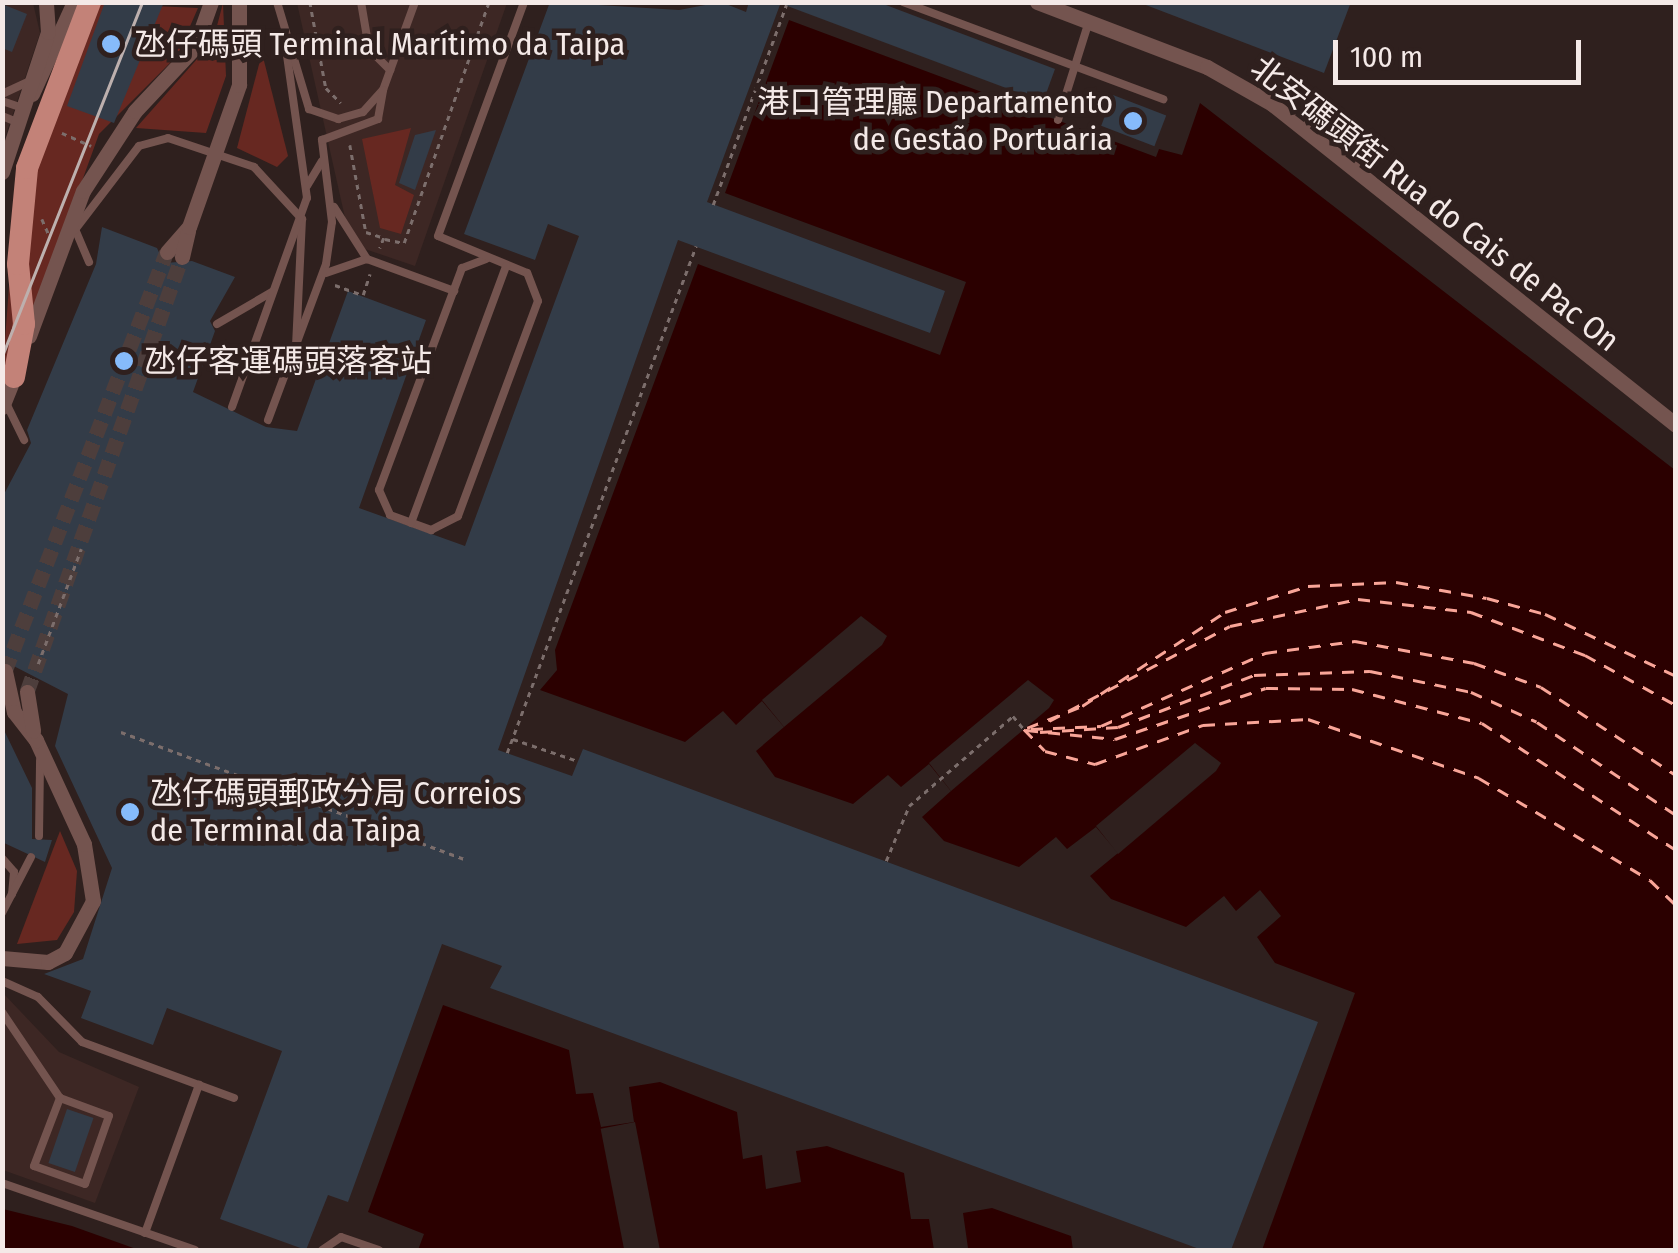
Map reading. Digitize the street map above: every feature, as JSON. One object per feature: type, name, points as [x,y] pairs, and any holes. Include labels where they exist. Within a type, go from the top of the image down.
[{"type":"main road","points":[[8,392],[24,324],[18,264],[27,168],[90,2]]},
{"type":"street","points":[[28,102],[48,32],[46,2]]},
{"type":"street","points":[[2,172],[28,102],[74,2]]},
{"type":"street","points":[[8,392],[58,256],[105,152],[183,64],[211,2]]},
{"type":"street","points":[[174,254],[189,227],[239,86],[240,2]]},
{"type":"street","name":"北安碼頭街 Rua do Cais de Pac On","points":[[1038,2],[1208,67],[1272,104],[1676,425]]},
{"type":"street","points":[[1088,21],[1096,2]]},
{"type":"street","points":[[2,958],[48,962],[65,953],[93,902],[84,844],[37,743],[14,712],[5,671]]},
{"type":"street","points":[[27,692],[37,743]]},
{"type":"lane","points":[[276,2],[306,186],[296,345]]},
{"type":"lane","points":[[361,2],[369,49],[390,70]]},
{"type":"lane","points":[[268,420],[321,280],[330,198],[322,140],[384,114],[383,90],[414,2]]},
{"type":"lane","points":[[486,259],[467,264],[454,291],[379,490],[384,509],[411,523],[439,530],[458,516],[538,301],[533,278],[438,236],[524,2]]},
{"type":"lane","points":[[902,2],[1163,99]]},
{"type":"lane","points":[[1058,120],[1088,21]]},
{"type":"lane","points":[[285,42],[309,109],[345,118],[383,90]]},
{"type":"lane","points":[[2,94],[28,102]]},
{"type":"lane","points":[[2,101],[28,102]]},
{"type":"lane","points":[[2,116],[28,102]]},
{"type":"lane","points":[[89,262],[73,226],[122,159],[168,138],[254,167],[302,218]]},
{"type":"lane","points":[[306,186],[322,161]]},
{"type":"lane","points":[[330,198],[371,260]]},
{"type":"lane","points":[[232,407],[302,218]]},
{"type":"lane","points":[[321,280],[341,262],[371,260],[454,291]]},
{"type":"lane","points":[[411,523],[506,266]]},
{"type":"lane","points":[[217,324],[260,304],[280,279]]},
{"type":"lane","points":[[8,392],[24,440]]},
{"type":"lane","points":[[37,743],[38,836]]},
{"type":"lane","points":[[2,912],[31,857]]},
{"type":"lane","points":[[2,858],[11,866],[2,912]]},
{"type":"lane","points":[[2,981],[38,997],[82,1042],[234,1098]]},
{"type":"lane","points":[[2,1012],[60,1098],[109,1116],[84,1184],[34,1166],[60,1098]]},
{"type":"lane","points":[[145,1233],[198,1086]]},
{"type":"lane","points":[[2,1183],[195,1250]]},
{"type":"lane","points":[[322,1250],[341,1238],[379,1250]]},
{"type":"path","points":[[310,2],[326,88],[345,118]]},
{"type":"path","points":[[347,131],[366,232],[404,243],[489,2]]},
{"type":"path","points":[[713,204],[786,5]]},
{"type":"path","points":[[56,131],[105,152]]},
{"type":"path","points":[[321,280],[362,295],[371,260],[384,238]]},
{"type":"path","points":[[507,754],[696,246]]},
{"type":"path","points":[[38,664],[80,548]]},
{"type":"path","points":[[886,861],[909,806],[1012,716],[1024,729]]},
{"type":"path","points":[[121,732],[466,860]]},
{"type":"path","points":[[512,739],[578,761]]},
{"type":"shaded area","points":[[3,3],[33,3],[40,33],[3,143]]},
{"type":"shaded area","points":[[88,3],[198,8],[177,56],[99,134],[26,336],[3,367],[17,179]]},
{"type":"shaded area","points":[[223,3],[226,76],[206,133],[136,128],[213,41]]},
{"type":"shaded area","points":[[297,3],[507,3],[415,266],[362,248],[348,231]]},
{"type":"shaded area","points":[[789,20],[1156,157],[1159,149],[1182,155],[1200,103],[1675,470],[1675,1250],[1262,1250],[1355,993],[1275,963],[1257,937],[1281,916],[1260,890],[1236,911],[1224,896],[1186,927],[1111,899],[1090,876],[1118,853],[1096,827],[1067,849],[1056,837],[1019,867],[944,841],[922,817],[951,791],[929,764],[901,787],[888,775],[853,804],[775,777],[756,751],[784,727],[762,701],[736,725],[723,711],[685,742],[540,690],[557,670],[555,650],[698,264],[940,355],[966,282],[725,193]]},
{"type":"shaded area","points":[[262,53],[288,156],[277,167],[237,148]]},
{"type":"shaded area","points":[[411,128],[395,185],[414,195],[401,234],[380,228],[362,139]]},
{"type":"shaded area","points":[[60,831],[77,871],[74,912],[57,940],[17,944]]},
{"type":"shaded area","points":[[2,992],[59,1052],[139,1087],[95,1203],[3,1170]]},
{"type":"shaded area","points":[[443,1005],[569,1050],[576,1094],[593,1093],[601,1127],[634,1122],[629,1087],[660,1082],[737,1112],[743,1159],[762,1155],[766,1189],[801,1182],[796,1151],[827,1146],[904,1173],[911,1219],[929,1219],[934,1250],[418,1250],[424,1234],[368,1212]]},
{"type":"shaded area","points":[[992,1208],[1071,1236],[1073,1250],[951,1250],[968,1248],[963,1213]]},
{"type":"shaded area","points":[[3,1209],[72,1226],[139,1250],[3,1250]]},
{"type":"pier","points":[[861,616],[887,636],[882,645],[784,727],[762,700]]},
{"type":"pier","points":[[1028,680],[1054,700],[1049,708],[951,791],[929,763]]},
{"type":"pier","points":[[1195,743],[1221,763],[1216,771],[1118,854],[1096,826]]},
{"type":"pier","points":[[635,1122],[660,1250],[624,1250],[601,1129]]},
{"type":"building","points":[[105,2],[164,2],[114,123],[67,106]]},
{"type":"building","points":[[550,2],[679,10],[721,2],[746,12],[749,2],[781,2],[707,202],[945,291],[930,333],[678,240],[498,750],[572,776],[583,749],[1318,1022],[1231,1250],[1202,1250],[490,988],[502,966],[442,944],[348,1202],[328,1195],[306,1250],[220,1219],[282,1051],[167,1008],[153,1045],[81,1018],[91,991],[44,974],[83,959],[112,868],[55,746],[68,694],[2,660],[2,498],[31,443],[27,430],[96,264],[102,227],[157,248],[164,263],[192,261],[235,277],[210,321],[215,331],[193,392],[266,427],[297,431],[348,291],[426,320],[359,508],[465,546],[579,236],[548,224],[535,260],[464,234]]},
{"type":"building","points":[[878,2],[1055,69],[1043,102],[782,4]]},
{"type":"building","points":[[1138,2],[1351,2],[1324,73]]},
{"type":"building","points":[[2,4],[27,14],[12,52],[2,48]]},
{"type":"building","name":"港口管理廳 Departamento de Gestão Portuária","points":[[1113,95],[1166,115],[1154,146],[1101,126]]},
{"type":"building","points":[[436,130],[415,190],[399,183],[415,135]]},
{"type":"building","points":[[2,726],[32,788],[32,839],[52,840],[45,862],[2,842]]},
{"type":"building","points":[[67,1109],[93,1118],[75,1172],[48,1163]]},
{"type":"ferry route","points":[[1027,728],[1082,706],[1225,612],[1308,586],[1396,582],[1487,598],[1545,614],[1676,676]]},
{"type":"ferry route","points":[[1049,721],[1230,626],[1358,599],[1471,612],[1585,655],[1676,705]]},
{"type":"ferry route","points":[[1031,729],[1101,726],[1265,653],[1355,641],[1474,663],[1541,687],[1676,775]]},
{"type":"ferry route","points":[[1040,732],[1118,727],[1254,675],[1370,671],[1471,692],[1537,722],[1676,815]]},
{"type":"ferry route","points":[[1026,730],[1115,739],[1266,688],[1352,689],[1482,723],[1676,850]]},
{"type":"ferry route","points":[[1024,729],[1045,751],[1095,764],[1203,725],[1308,719],[1479,778],[1650,880],[1676,905]]},
{"type":"tunnel","points":[[5,671],[167,252]]},
{"type":"tunnel","points":[[27,692],[182,257]]},
{"type":"tram line","points":[[2,356],[142,2]]},
{"type":"place","name":"氹仔碼頭 Terminal Marítimo da Taipa","points":[[111,44]]},
{"type":"place","name":"港口管理廳 Departamento de Gestão Portuária","points":[[1133,121]]},
{"type":"place","name":"氹仔客運碼頭落客站","points":[[124,361]]},
{"type":"place","name":"氹仔碼頭郵政分局 Correios de Terminal da Taipa","points":[[130,812]]}]
